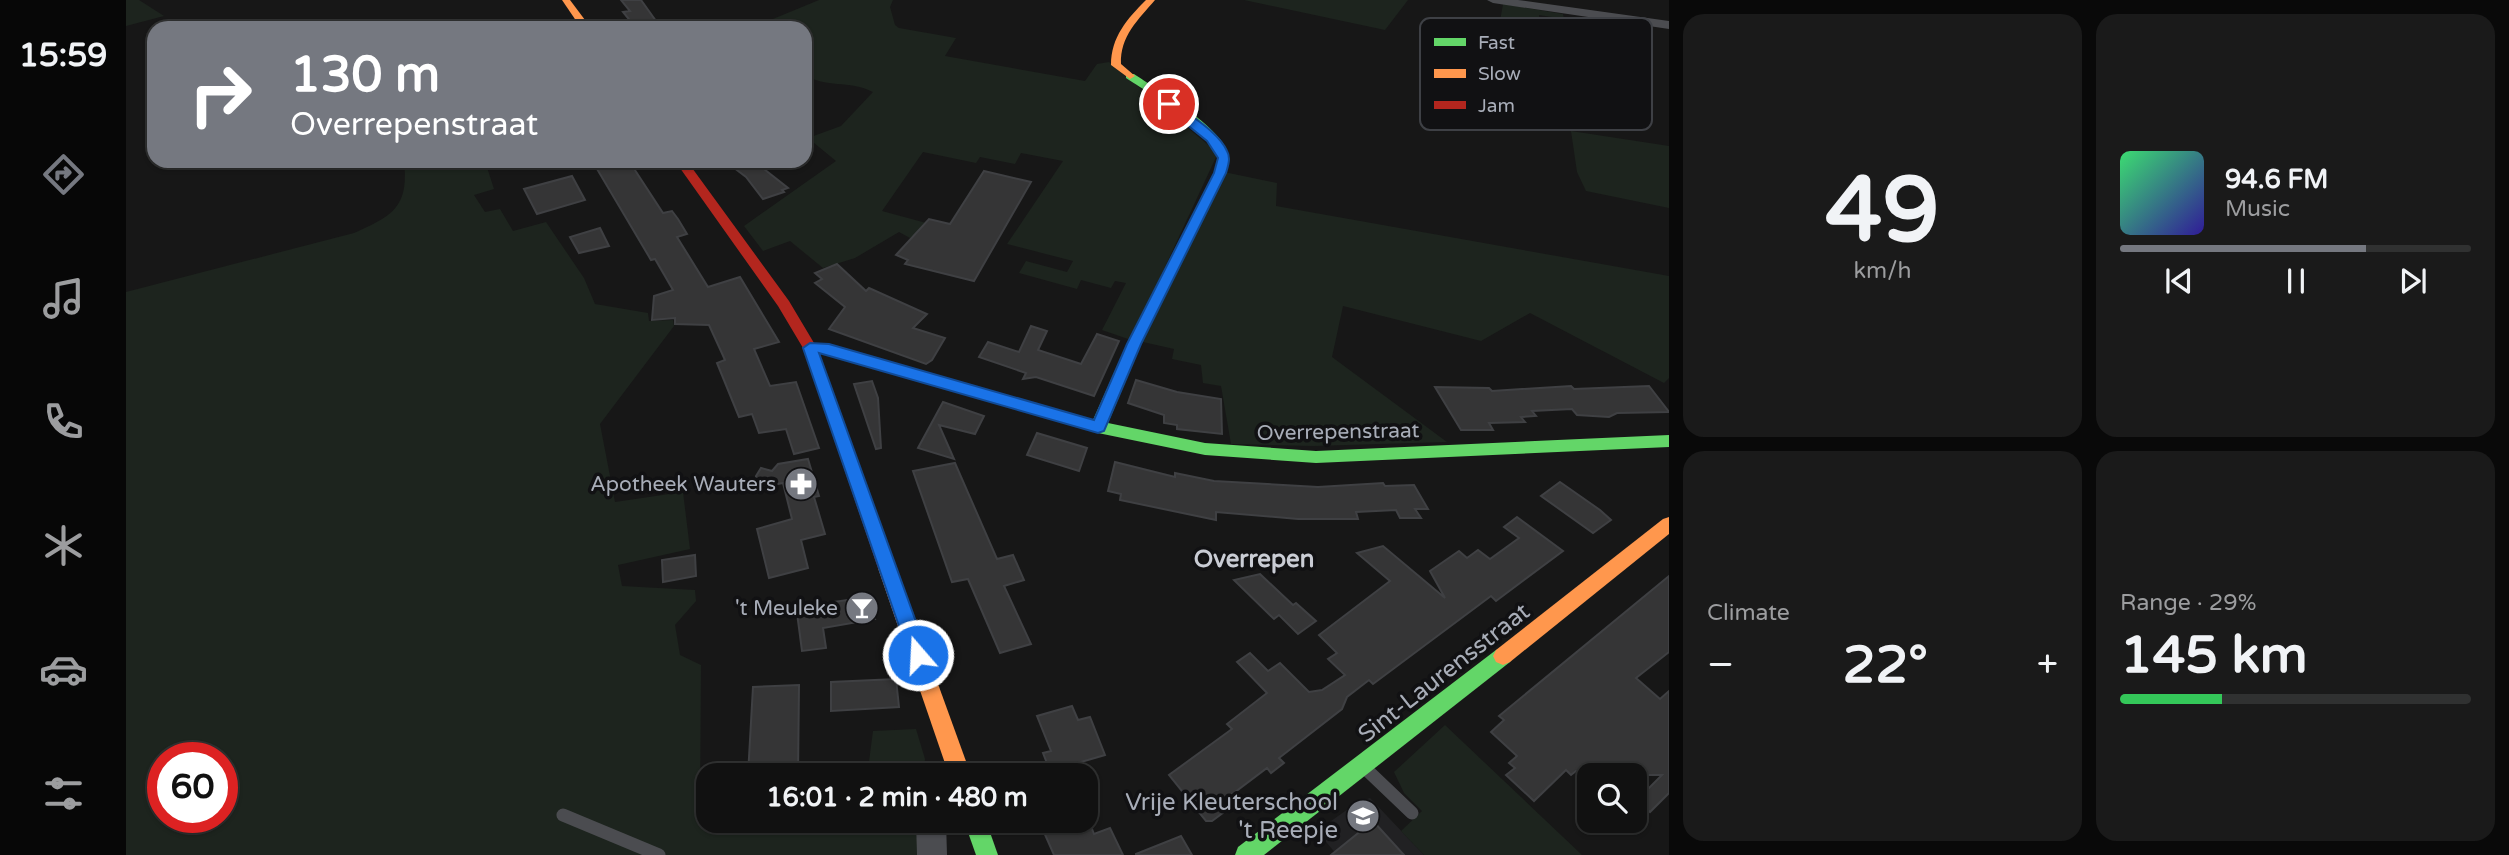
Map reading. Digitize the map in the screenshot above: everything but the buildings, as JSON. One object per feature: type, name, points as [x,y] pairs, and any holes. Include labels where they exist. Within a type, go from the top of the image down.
[{"type":"street","points":[[566,0],[581,21]]},
{"type":"street","points":[[1098,427],[1134,344],[1220,173],[1224,158],[1222,150],[1193,122],[1115,65],[1114,59],[1126,29],[1151,0]]},
{"type":"street","points":[[1493,0],[1620,18]]},
{"type":"street","points":[[686,168],[784,304],[810,348],[955,762]]},
{"type":"street","name":"Overrepenstraat","points":[[810,348],[829,349],[1098,427],[1205,449],[1316,457],[1669,441]]},
{"type":"street","name":"Sint-Laurensstraat","points":[[1246,855],[1364,766],[1669,524]]},
{"type":"street","points":[[931,833],[932,855]]},
{"type":"street","points":[[979,833],[987,855]]},
{"type":"lane","points":[[1364,766],[1412,813]]},
{"type":"lane","points":[[563,815],[659,855]]},
{"type":"shaded area","points":[[126,0],[139,0],[164,16],[126,26]]},
{"type":"shaded area","points":[[819,0],[893,0],[890,7],[895,25],[899,28],[956,38],[945,56],[1085,81],[1097,64],[1109,62],[1213,149],[1217,155],[1131,340],[1102,330],[1126,283],[1115,281],[1111,288],[1081,280],[1077,289],[1019,273],[1026,261],[1067,272],[1073,261],[1007,244],[1063,161],[1021,153],[1015,164],[980,157],[976,163],[923,152],[882,211],[930,224],[910,238],[899,232],[855,258],[823,268],[790,241],[763,251],[744,226],[836,161],[812,141],[812,137],[841,126],[873,92],[812,78],[812,21],[768,21]]},
{"type":"shaded area","points":[[1244,0],[1408,0],[1385,30]]},
{"type":"shaded area","points":[[1503,4],[1563,14],[1564,18],[1539,15],[1539,18],[1501,18]]},
{"type":"shaded area","points":[[1571,131],[1669,146],[1669,208],[1586,191],[1577,172]]},
{"type":"shaded area","points":[[404,168],[487,168],[494,189],[474,195],[485,212],[500,209],[513,231],[546,222],[584,278],[595,304],[648,313],[649,321],[673,320],[674,326],[600,424],[615,502],[683,492],[690,549],[618,565],[622,586],[695,590],[696,601],[675,625],[680,655],[701,665],[700,763],[696,763],[696,833],[919,833],[920,855],[126,855],[126,292],[354,233],[388,215],[401,200]]},
{"type":"shaded area","points":[[1224,172],[1277,183],[1276,206],[1669,276],[1669,378],[1664,383],[1530,313],[1481,341],[1343,306],[1332,357],[1447,442],[1313,446],[1231,444],[1221,386],[1203,383],[1201,365],[1172,359],[1174,349],[1143,342]]},
{"type":"shaded area","points":[[1445,725],[1582,855],[1424,855],[1401,831],[1422,811],[1404,793],[1394,772]]},
{"type":"shaded area","points":[[916,729],[924,763],[869,763],[873,731]]},
{"type":"shaded area","name":"Vrije Kleuterschool 't Reepje","points":[[1370,798],[1424,855],[1337,855],[1317,831],[1358,802]]},
{"type":"traffic: fast","points":[[1098,427],[1134,344],[1220,173],[1223,160],[1222,152],[1206,130],[1130,76]]},
{"type":"traffic: fast","points":[[1056,415],[1098,427],[1205,449],[1316,457],[1669,441]]},
{"type":"traffic: fast","points":[[1246,855],[1503,656]]},
{"type":"traffic: fast","points":[[979,833],[987,855]]},
{"type":"traffic: slow","points":[[566,0],[581,21]]},
{"type":"traffic: slow","points":[[1130,76],[1116,65],[1118,46],[1131,21],[1151,0]]},
{"type":"traffic: slow","points":[[1503,656],[1669,524]]},
{"type":"traffic: slow","points":[[887,568],[956,763]]},
{"type":"traffic: jam","points":[[686,168],[784,304],[810,348],[887,568]]},
{"type":"traffic: jam","points":[[810,348],[829,349],[1056,415]]},
{"type":"place","name":"Apotheek Wauters","points":[[801,484]]},
{"type":"place","name":"'t Meuleke","points":[[862,608]]},
{"type":"place","name":"Vrije Kleuterschool 't Reepje","points":[[1363,816]]},
{"type":"district","name":"Overrepen","points":[[1254,559]]},
{"type":"route","points":[[918,655],[810,348],[829,349],[1098,427],[1134,344],[1220,173],[1224,158],[1222,150],[1211,139],[1169,104]]}]
